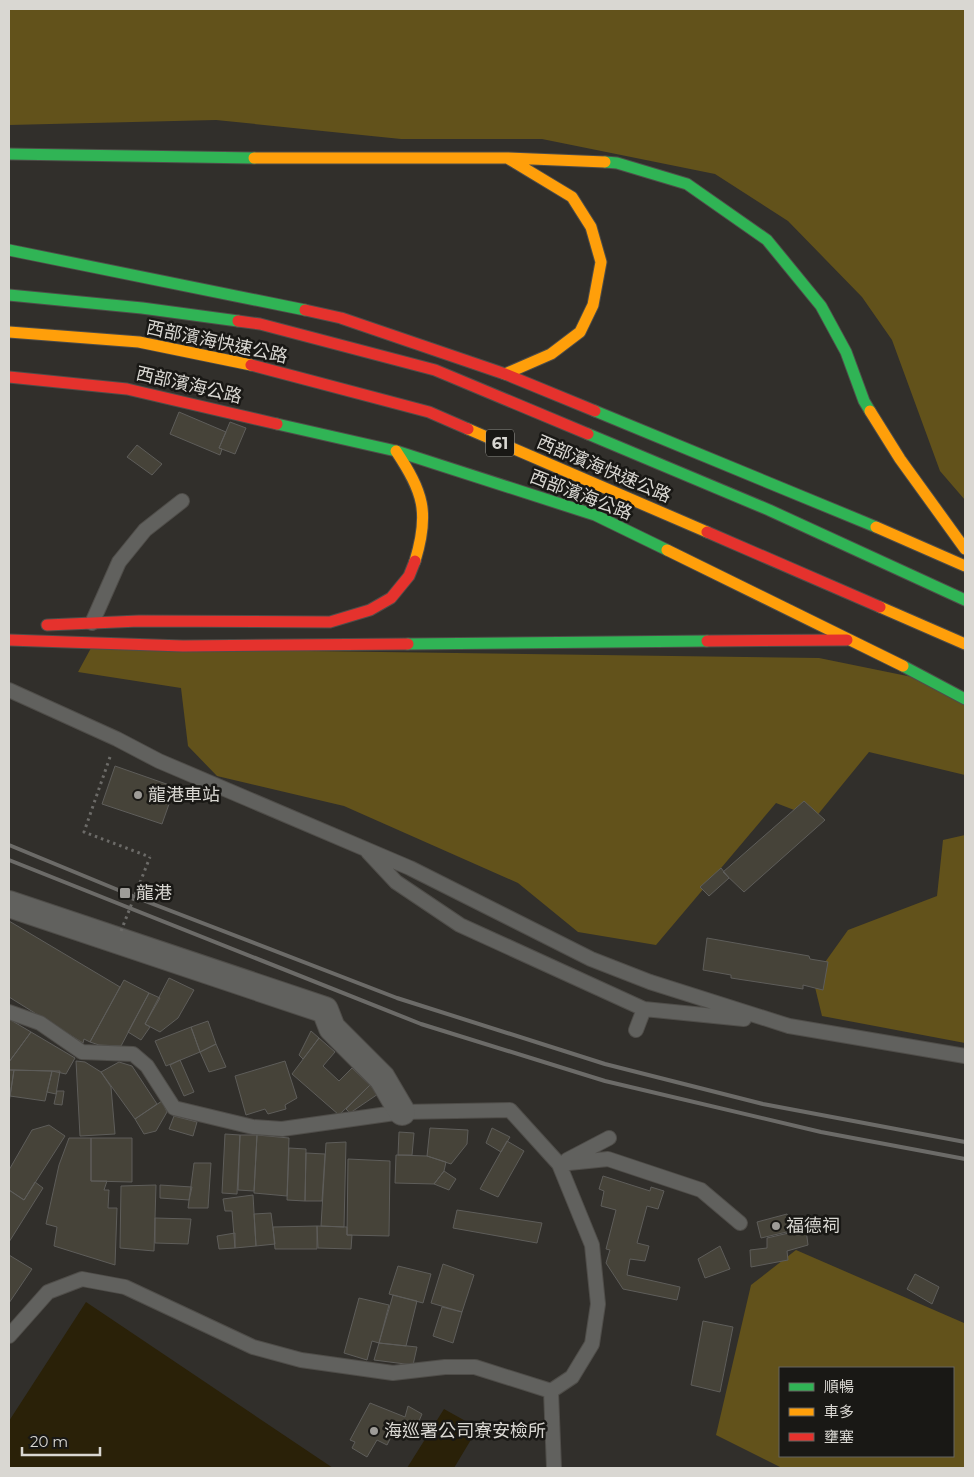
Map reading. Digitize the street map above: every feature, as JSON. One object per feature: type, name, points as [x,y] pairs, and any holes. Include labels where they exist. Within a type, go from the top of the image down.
[{"type":"main road","points":[[9,154],[282,158],[508,158],[616,163],[678,181],[709,197],[768,240],[821,306],[846,352],[864,400],[900,459],[965,549]]},
{"type":"main road","points":[[505,374],[551,354],[580,332],[593,305],[601,262],[591,227],[572,197],[508,158]]},
{"type":"main road","points":[[9,250],[168,281],[341,318],[505,374],[836,509],[965,566]]},
{"type":"main road","name":"西部濱海快速公路","points":[[9,295],[142,308],[260,324],[435,370],[770,510],[965,600]]},
{"type":"main road","name":"西部濱海快速公路","points":[[9,332],[139,342],[251,365],[429,412],[965,644]]},
{"type":"main road","name":"西部濱海公路","points":[[9,377],[127,389],[396,451],[595,515],[853,640],[965,699]]},
{"type":"main road","points":[[37,625],[330,622],[357,614],[390,598],[410,576],[420,548],[422,516],[418,488],[396,451]]},
{"type":"main road","points":[[9,640],[183,646],[853,640]]},
{"type":"street","points":[[9,904],[325,1010],[332,1028],[382,1078],[402,1112]]},
{"type":"lane","points":[[92,623],[119,562],[145,530],[182,501]]},
{"type":"lane","points":[[9,690],[117,739],[159,761],[410,868],[591,959],[650,982],[789,1026]]},
{"type":"lane","points":[[364,848],[396,882],[460,925],[644,1010],[733,1017],[965,1056]]},
{"type":"lane","points":[[636,1030],[644,1010]]},
{"type":"lane","points":[[9,1012],[40,1023],[82,1052],[133,1054],[147,1066],[174,1108],[253,1127],[282,1130],[402,1112],[510,1110],[559,1164],[592,1245],[598,1304],[592,1344],[572,1377],[551,1391]]},
{"type":"lane","points":[[559,1164],[609,1138]]},
{"type":"lane","points":[[559,1164],[608,1159],[700,1190],[740,1223]]},
{"type":"lane","points":[[9,1336],[48,1292],[82,1279],[125,1286],[253,1347],[301,1360],[393,1373],[445,1367],[475,1367],[551,1391]]},
{"type":"lane","points":[[551,1391],[554,1468]]},
{"type":"path","points":[[117,739],[84,832],[150,857],[121,931]]},
{"type":"shaded area","points":[[9,9],[965,9],[965,500],[940,471],[892,340],[862,297],[788,221],[715,174],[542,139],[401,139],[216,120],[9,125]]},
{"type":"shaded area","points":[[91,648],[819,658],[917,678],[965,703],[965,775],[869,752],[815,818],[776,803],[656,945],[578,932],[518,883],[344,806],[217,776],[188,746],[181,688],[78,672]]},
{"type":"shaded area","points":[[965,835],[965,1043],[822,1016],[813,979],[848,930],[937,896],[943,840]]},
{"type":"shaded area","points":[[796,1250],[964,1323],[965,1321],[965,1468],[782,1468],[716,1435],[751,1285]]},
{"type":"shaded area","points":[[86,1302],[333,1468],[9,1468],[9,1421]]},
{"type":"shaded area","points":[[444,1409],[478,1428],[454,1468],[407,1468]]},
{"type":"building","points":[[179,412],[226,432],[219,448],[222,449],[220,455],[170,434]]},
{"type":"building","points":[[230,422],[246,428],[235,454],[219,448]]},
{"type":"building","points":[[137,445],[162,464],[152,475],[127,457]]},
{"type":"building","name":"龍港車站","points":[[115,766],[175,787],[162,824],[102,804]]},
{"type":"building","points":[[804,801],[825,820],[744,892],[723,872]]},
{"type":"building","points":[[721,868],[729,878],[709,896],[700,887]]},
{"type":"building","points":[[9,921],[120,987],[90,1042],[84,1039],[83,1043],[9,997]]},
{"type":"building","points":[[707,938],[809,956],[810,959],[828,962],[823,990],[803,985],[803,989],[731,978],[731,975],[703,970]]},
{"type":"building","points":[[169,978],[194,990],[178,1018],[160,1032],[145,1024]]},
{"type":"building","points":[[124,980],[149,993],[121,1046],[99,1045],[90,1042]]},
{"type":"building","points":[[149,993],[160,998],[145,1024],[150,1027],[141,1040],[128,1032]]},
{"type":"building","points":[[9,1019],[31,1032],[9,1062]]},
{"type":"building","points":[[208,1021],[216,1044],[200,1052],[191,1027]]},
{"type":"building","points":[[191,1027],[200,1052],[166,1066],[155,1041]]},
{"type":"building","points":[[311,1031],[319,1038],[303,1059],[299,1055]]},
{"type":"building","points":[[31,1032],[75,1058],[66,1074],[52,1071],[9,1070],[9,1062]]},
{"type":"building","points":[[319,1038],[335,1052],[323,1066],[339,1081],[352,1068],[370,1085],[339,1115],[292,1074]]},
{"type":"building","points":[[216,1044],[226,1067],[209,1072],[200,1052]]},
{"type":"building","points":[[180,1060],[194,1092],[184,1096],[170,1065]]},
{"type":"building","points":[[76,1061],[85,1062],[101,1072],[111,1087],[115,1134],[80,1136]]},
{"type":"building","points":[[285,1061],[297,1098],[285,1105],[286,1109],[268,1114],[265,1109],[246,1115],[235,1076]]},
{"type":"building","points":[[119,1062],[132,1066],[157,1104],[135,1119],[101,1072]]},
{"type":"building","points":[[9,1070],[14,1070],[9,1103]]},
{"type":"building","points":[[14,1070],[52,1071],[45,1101],[10,1096]]},
{"type":"building","points":[[52,1071],[60,1071],[56,1094],[47,1092]]},
{"type":"building","points":[[370,1085],[378,1094],[350,1113],[346,1109]]},
{"type":"building","points":[[57,1091],[64,1091],[62,1105],[54,1104]]},
{"type":"building","points":[[162,1101],[167,1112],[156,1131],[144,1134],[135,1119]]},
{"type":"building","points":[[174,1116],[197,1122],[193,1136],[169,1129]]},
{"type":"building","points":[[49,1125],[65,1136],[24,1200],[9,1190],[9,1170],[32,1130]]},
{"type":"building","points":[[430,1128],[468,1130],[467,1144],[451,1164],[427,1156]]},
{"type":"building","points":[[492,1128],[510,1137],[501,1152],[486,1143]]},
{"type":"building","points":[[399,1132],[414,1133],[412,1155],[398,1155]]},
{"type":"building","points":[[225,1134],[240,1135],[237,1194],[222,1193]]},
{"type":"building","points":[[240,1135],[257,1135],[254,1191],[238,1190]]},
{"type":"building","points":[[257,1135],[289,1138],[287,1196],[254,1193]]},
{"type":"building","points":[[69,1138],[91,1138],[91,1181],[107,1181],[104,1190],[109,1190],[108,1208],[117,1208],[115,1265],[54,1246],[57,1227],[46,1224],[59,1165]]},
{"type":"building","points":[[91,1138],[132,1138],[132,1182],[91,1181]]},
{"type":"building","points":[[507,1141],[524,1151],[498,1197],[480,1189]]},
{"type":"building","points":[[346,1142],[344,1227],[321,1226],[326,1143]]},
{"type":"building","points":[[289,1148],[306,1149],[305,1201],[287,1200]]},
{"type":"building","points":[[306,1153],[325,1154],[322,1201],[305,1201]]},
{"type":"building","points":[[396,1155],[427,1156],[446,1162],[444,1171],[434,1184],[395,1183]]},
{"type":"building","points":[[348,1159],[390,1161],[389,1236],[347,1235]]},
{"type":"building","points":[[194,1163],[211,1163],[208,1208],[188,1208]]},
{"type":"building","points":[[444,1171],[456,1179],[449,1190],[434,1184]]},
{"type":"building","points":[[603,1176],[650,1191],[651,1187],[664,1191],[658,1209],[647,1206],[637,1243],[649,1246],[645,1261],[630,1259],[627,1275],[680,1287],[677,1300],[623,1289],[606,1263],[610,1250],[606,1249],[616,1210],[601,1206],[604,1191],[599,1189]]},
{"type":"building","points":[[35,1182],[43,1188],[9,1242],[9,1190],[24,1200]]},
{"type":"building","points":[[156,1185],[154,1251],[120,1248],[121,1186]]},
{"type":"building","points":[[160,1185],[192,1187],[189,1200],[160,1198]]},
{"type":"building","points":[[253,1195],[256,1246],[235,1248],[232,1211],[225,1211],[223,1199]]},
{"type":"building","points":[[457,1210],[542,1223],[537,1243],[453,1228]]},
{"type":"building","points":[[271,1213],[275,1244],[256,1246],[254,1214]]},
{"type":"building","points":[[787,1214],[791,1231],[761,1238],[757,1222]]},
{"type":"building","points":[[155,1218],[191,1219],[188,1244],[155,1243]]},
{"type":"building","points":[[317,1226],[317,1249],[275,1249],[273,1227]]},
{"type":"building","points":[[317,1226],[347,1227],[347,1235],[352,1235],[351,1249],[318,1248]]},
{"type":"building","points":[[806,1229],[808,1245],[787,1251],[788,1260],[751,1267],[750,1250],[767,1248],[767,1238]]},
{"type":"building","points":[[235,1233],[235,1248],[219,1249],[217,1236]]},
{"type":"building","points":[[720,1246],[730,1269],[705,1278],[698,1259]]},
{"type":"building","points":[[9,1255],[32,1269],[9,1303]]},
{"type":"building","points":[[443,1264],[474,1275],[462,1312],[431,1303]]},
{"type":"building","points":[[398,1266],[431,1274],[423,1303],[389,1294]]},
{"type":"building","points":[[915,1274],[939,1287],[932,1304],[907,1289]]},
{"type":"building","points":[[393,1295],[417,1301],[406,1346],[379,1343]]},
{"type":"building","points":[[359,1298],[389,1305],[379,1343],[372,1341],[367,1360],[344,1353]]},
{"type":"building","points":[[442,1307],[462,1312],[453,1343],[433,1336]]},
{"type":"building","points":[[703,1321],[733,1327],[720,1392],[691,1385]]},
{"type":"building","points":[[379,1343],[417,1347],[413,1365],[374,1360]]},
{"type":"building","name":"海巡署公司寮安檢所","points":[[370,1403],[405,1417],[408,1406],[422,1414],[413,1435],[396,1427],[387,1445],[377,1440],[367,1457],[352,1448],[355,1442],[350,1440]]},
{"type":"railway","points":[[9,845],[140,899],[397,998],[605,1064],[763,1104],[965,1142]]},
{"type":"railway","points":[[9,860],[421,1024],[605,1081],[821,1132],[965,1159]]},
{"type":"traffic: fast","points":[[9,154],[254,158]]},
{"type":"traffic: fast","points":[[605,162],[617,163],[687,184],[767,240],[821,306],[846,352],[864,401],[870,411]]},
{"type":"traffic: fast","points":[[9,250],[305,310]]},
{"type":"traffic: fast","points":[[9,295],[142,308],[238,321]]},
{"type":"traffic: fast","points":[[595,411],[876,527]]},
{"type":"traffic: fast","points":[[277,424],[396,451],[595,515],[667,550]]},
{"type":"traffic: fast","points":[[588,434],[769,510],[965,600]]},
{"type":"traffic: fast","points":[[408,644],[707,641]]},
{"type":"traffic: fast","points":[[903,666],[965,699]]},
{"type":"traffic: slow","points":[[254,158],[508,158],[605,162]]},
{"type":"traffic: slow","points":[[505,374],[551,354],[580,332],[593,305],[601,262],[591,227],[572,197],[509,159]]},
{"type":"traffic: slow","points":[[9,332],[139,342],[251,365]]},
{"type":"traffic: slow","points":[[870,411],[900,459],[965,549]]},
{"type":"traffic: slow","points":[[468,429],[707,532]]},
{"type":"traffic: slow","points":[[396,451],[418,491],[421,503],[423,515],[422,529],[415,561]]},
{"type":"traffic: slow","points":[[876,527],[965,566]]},
{"type":"traffic: slow","points":[[667,550],[903,666]]},
{"type":"traffic: slow","points":[[880,607],[965,644]]},
{"type":"traffic: jam","points":[[305,310],[341,318],[505,374],[595,411]]},
{"type":"traffic: jam","points":[[238,321],[260,324],[435,370],[588,434]]},
{"type":"traffic: jam","points":[[251,365],[429,412],[468,429]]},
{"type":"traffic: jam","points":[[9,377],[127,389],[277,424]]},
{"type":"traffic: jam","points":[[707,532],[880,607]]},
{"type":"traffic: jam","points":[[47,625],[139,621],[330,622],[370,610],[391,598],[409,576],[415,561]]},
{"type":"traffic: jam","points":[[9,640],[183,646],[408,644]]},
{"type":"traffic: jam","points":[[707,641],[847,640]]},
{"type":"place","name":"龍港車站","points":[[138,795]]},
{"type":"place","name":"龍港","points":[[125,893]]},
{"type":"place","name":"福德祠","points":[[776,1226]]},
{"type":"place","name":"海巡署公司寮安檢所","points":[[374,1431]]}]
